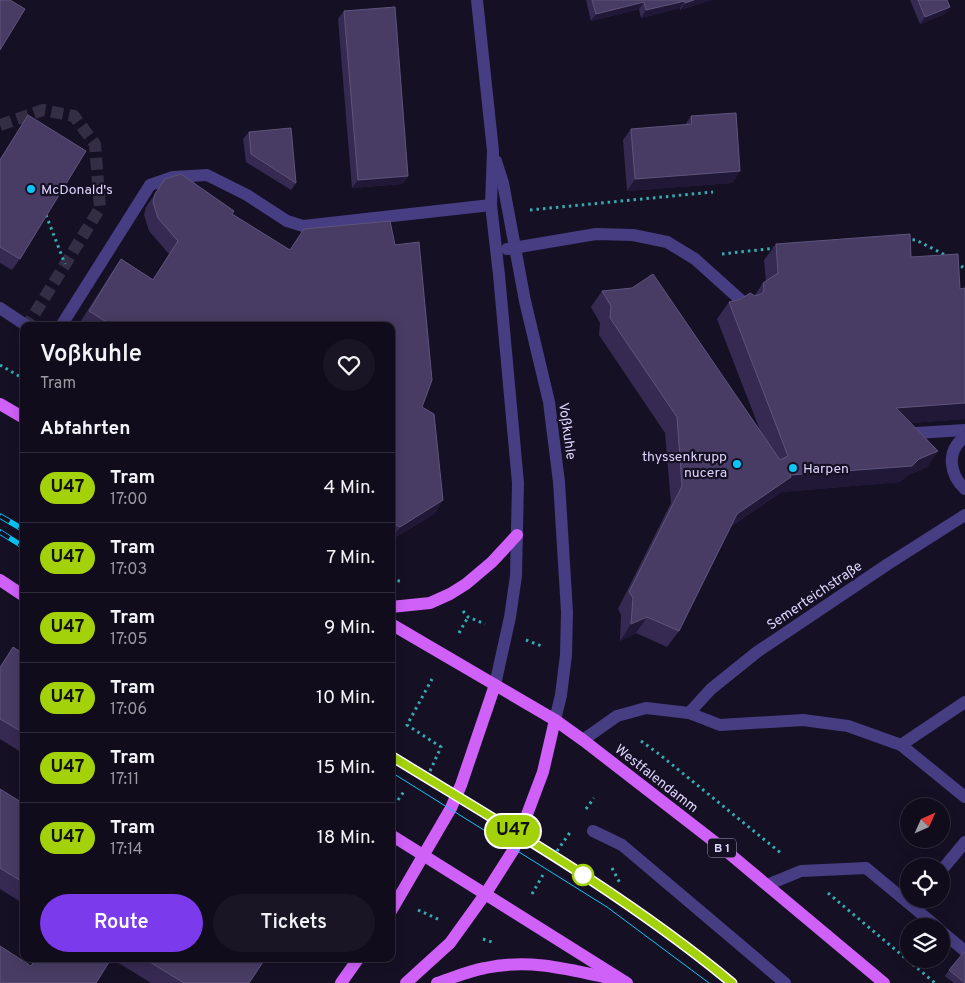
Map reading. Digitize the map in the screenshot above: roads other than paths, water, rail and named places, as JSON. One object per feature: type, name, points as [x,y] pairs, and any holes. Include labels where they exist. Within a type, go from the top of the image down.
[{"type":"main road","points":[[0,404],[20,416]]},
{"type":"main road","points":[[395,606],[430,603],[450,594],[466,584],[492,562],[517,536]]},
{"type":"main road","points":[[0,580],[20,593]]},
{"type":"main road","name":"Westfalendamm","points":[[395,626],[555,720],[583,740],[767,885],[884,983]]},
{"type":"main road","points":[[395,904],[451,808],[461,786],[495,685]]},
{"type":"main road","points":[[406,983],[450,943],[486,893],[514,849],[543,772],[555,720]]},
{"type":"main road","points":[[395,837],[627,983]]},
{"type":"main road","points":[[341,983],[356,962]]},
{"type":"main road","points":[[437,983],[482,968],[528,963],[561,968],[627,983]]},
{"type":"street","name":"Voßkuhle","points":[[477,0],[493,151],[491,205],[497,250],[518,483],[516,576],[495,685]]},
{"type":"street","name":"Voßkuhle","points":[[493,151],[503,182],[525,301],[549,402],[559,482],[568,612],[566,655],[561,695],[555,720]]},
{"type":"street","points":[[63,322],[150,185],[173,177],[207,175],[247,195],[287,221],[303,226],[491,205]]},
{"type":"street","points":[[497,250],[596,234],[633,235],[667,242],[695,259],[745,304]]},
{"type":"street","points":[[0,308],[21,322]]},
{"type":"street","points":[[916,433],[965,430]]},
{"type":"street","points":[[965,437],[955,449],[951,466],[957,481],[965,489]]},
{"type":"street","name":"Semerteichstraße","points":[[689,713],[711,689],[757,652],[965,515]]},
{"type":"street","points":[[900,745],[965,702]]},
{"type":"street","points":[[583,740],[617,716],[646,708],[689,713],[720,725],[803,720],[848,726],[900,745],[965,797]]},
{"type":"street","points":[[593,831],[622,845],[785,983]]},
{"type":"street","points":[[950,860],[965,842]]},
{"type":"street","points":[[767,885],[801,871],[866,868],[900,892]]},
{"type":"street","points":[[920,908],[929,918]]},
{"type":"street","points":[[950,938],[965,951]]},
{"type":"tunnel","points":[[0,125],[43,110],[74,116],[95,144],[100,208],[29,322]]},
{"type":"tram line","points":[[395,758],[609,892],[692,951],[732,983]]},
{"type":"tram line","name":"U47","points":[[395,758],[570,866],[655,924],[732,983]]},
{"type":"tram line","points":[[395,774],[607,907],[709,983]]},
{"type":"railway","points":[[0,516],[20,528]]},
{"type":"railway","points":[[0,532],[20,544]]},
{"type":"place","name":"McDonald's","points":[[31,189]]},
{"type":"place","name":"thyssenkrupp nucera","points":[[737,464]]},
{"type":"place","name":"Harpen","points":[[793,468]]}]
